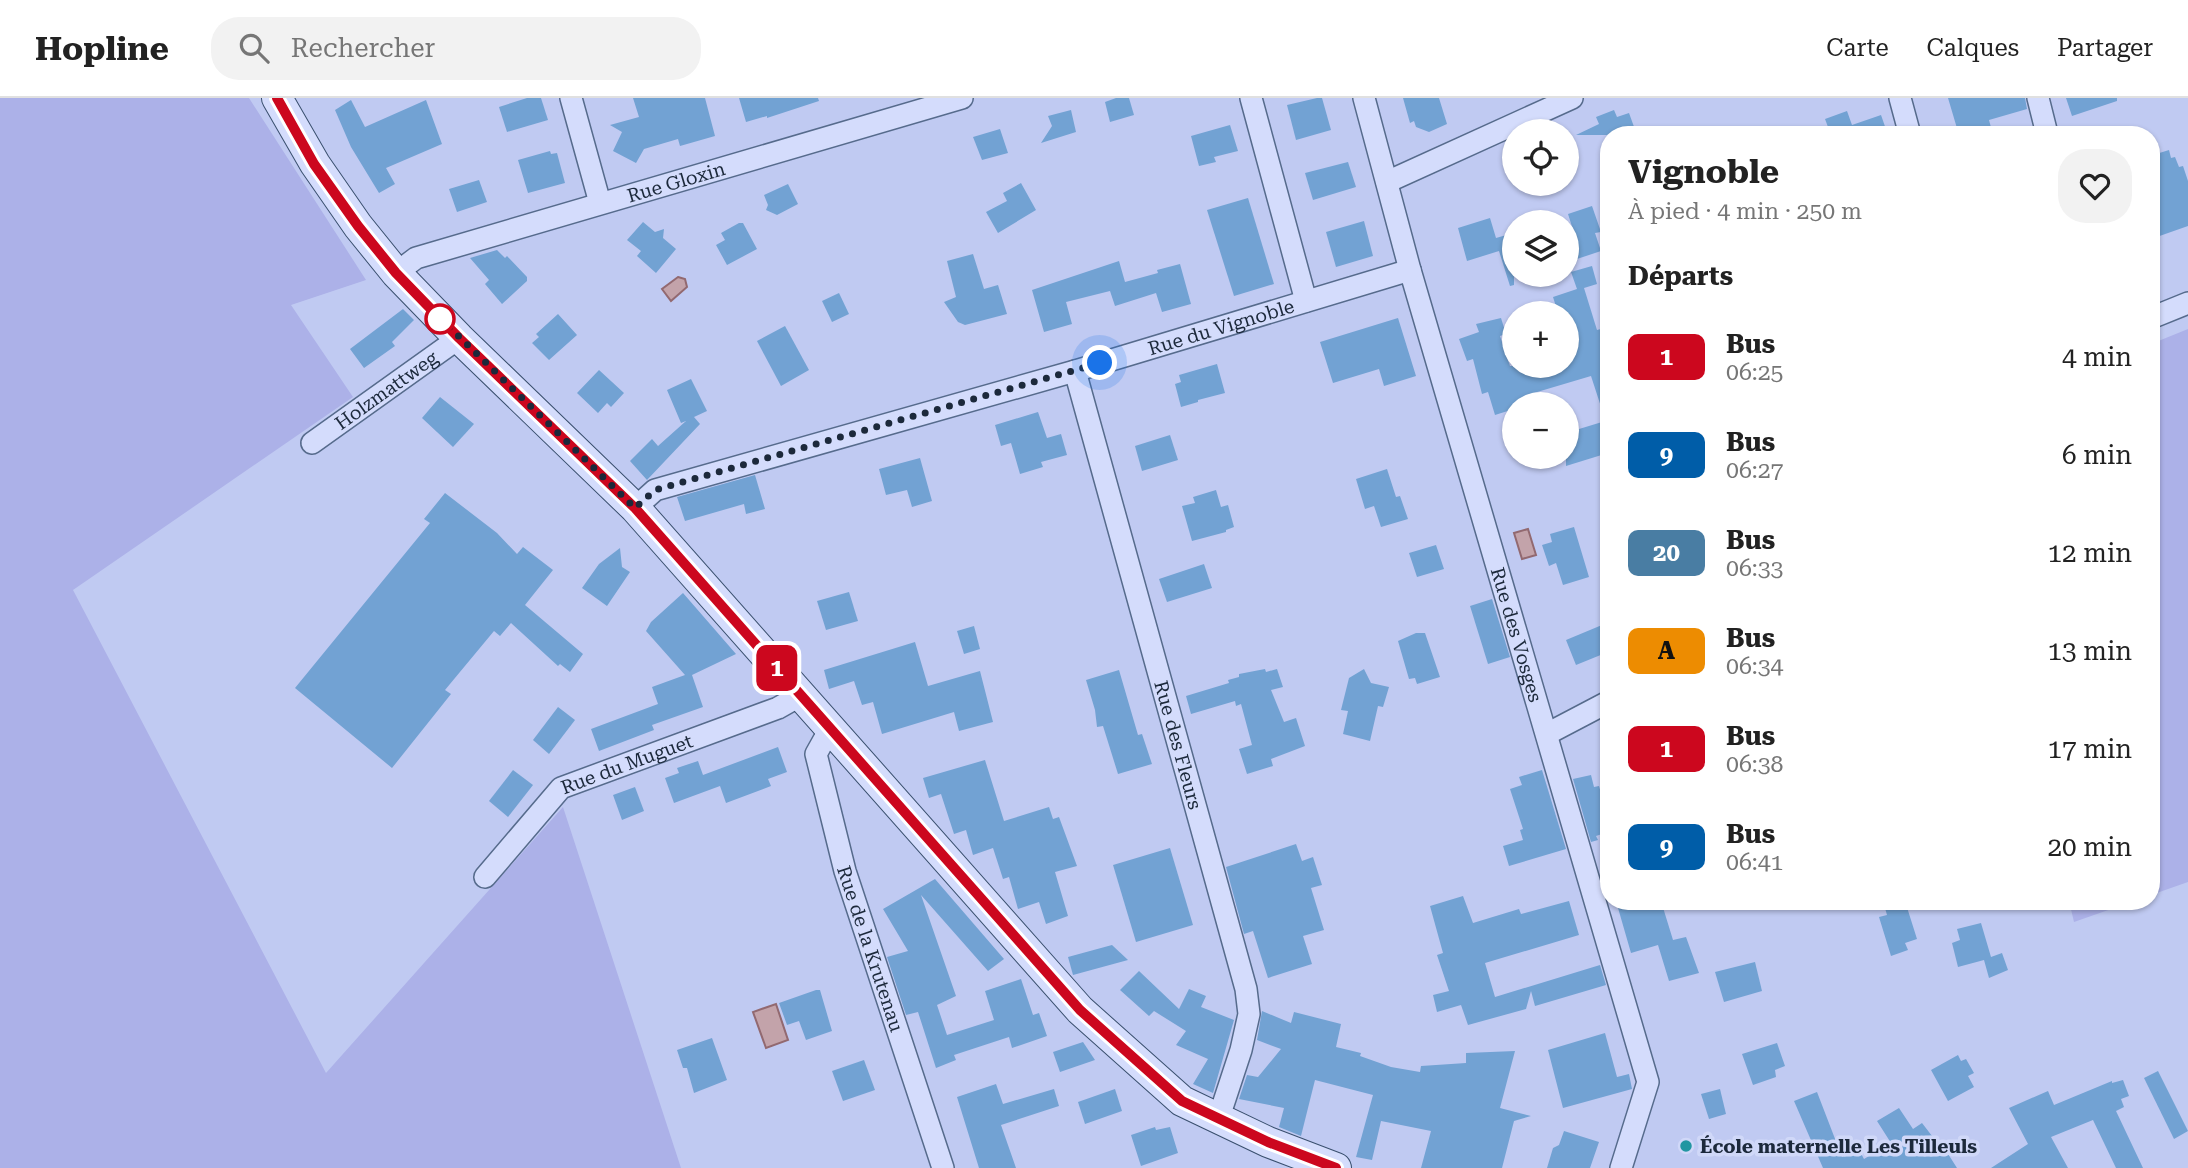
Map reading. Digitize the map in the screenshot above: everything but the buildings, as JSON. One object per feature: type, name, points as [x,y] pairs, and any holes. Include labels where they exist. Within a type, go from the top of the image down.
[{"type":"street","points":[[277,98],[314,164],[358,226],[396,273],[459,338],[635,508],[1080,1010],[1182,1101],[1218,1120],[1336,1168]]},
{"type":"street","points":[[571,98],[600,203]]},
{"type":"street","name":"Rue Gloxin","points":[[396,273],[416,258],[962,98]]},
{"type":"street","points":[[1251,98],[1306,301]]},
{"type":"street","name":"Rue des Vosges","points":[[1364,98],[1410,270],[1648,1082],[1620,1168]]},
{"type":"street","points":[[1900,98],[1908,126]]},
{"type":"street","points":[[2038,98],[2045,126]]},
{"type":"street","points":[[1387,182],[1565,99]]},
{"type":"street","name":"Rue du Vignoble","points":[[635,508],[655,490],[1075,371],[1410,270]]},
{"type":"street","points":[[2160,314],[2188,303]]},
{"type":"street","name":"Holzmattweg","points":[[312,443],[459,338]]},
{"type":"street","name":"Rue des Fleurs","points":[[1075,371],[1246,989],[1249,1014],[1241,1050],[1218,1120]]},
{"type":"street","name":"Rue du Muguet","points":[[485,877],[561,788],[778,708],[801,695]]},
{"type":"street","points":[[1547,734],[1600,706]]},
{"type":"street","name":"Rue de la Krutenau","points":[[830,729],[816,754],[845,872],[943,1168]]},
{"type":"shaded area","points":[[0,98],[249,98],[366,280],[291,305],[353,397],[73,590],[326,1073],[563,807],[681,1168],[0,1168]]},
{"type":"shaded area","points":[[678,277],[685,279],[687,287],[671,301],[662,289]]},
{"type":"shaded area","points":[[2188,329],[2188,882],[2160,892],[2160,340]]},
{"type":"shaded area","points":[[1528,529],[1536,555],[1522,559],[1514,533]]},
{"type":"shaded area","points":[[2071,910],[2108,910],[2074,922]]},
{"type":"shaded area","points":[[776,1004],[788,1040],[766,1048],[753,1012]]},
{"type":"bus line","name":"1","points":[[277,98],[314,164],[358,226],[396,273],[459,338],[635,508],[1080,1010],[1182,1101],[1268,1142],[1336,1168]]},
{"type":"place","name":"École maternelle Les Tilleuls","points":[[1686,1146]]},
{"type":"route","points":[[440,319],[436,314],[635,508],[655,490],[1100,363]]}]
